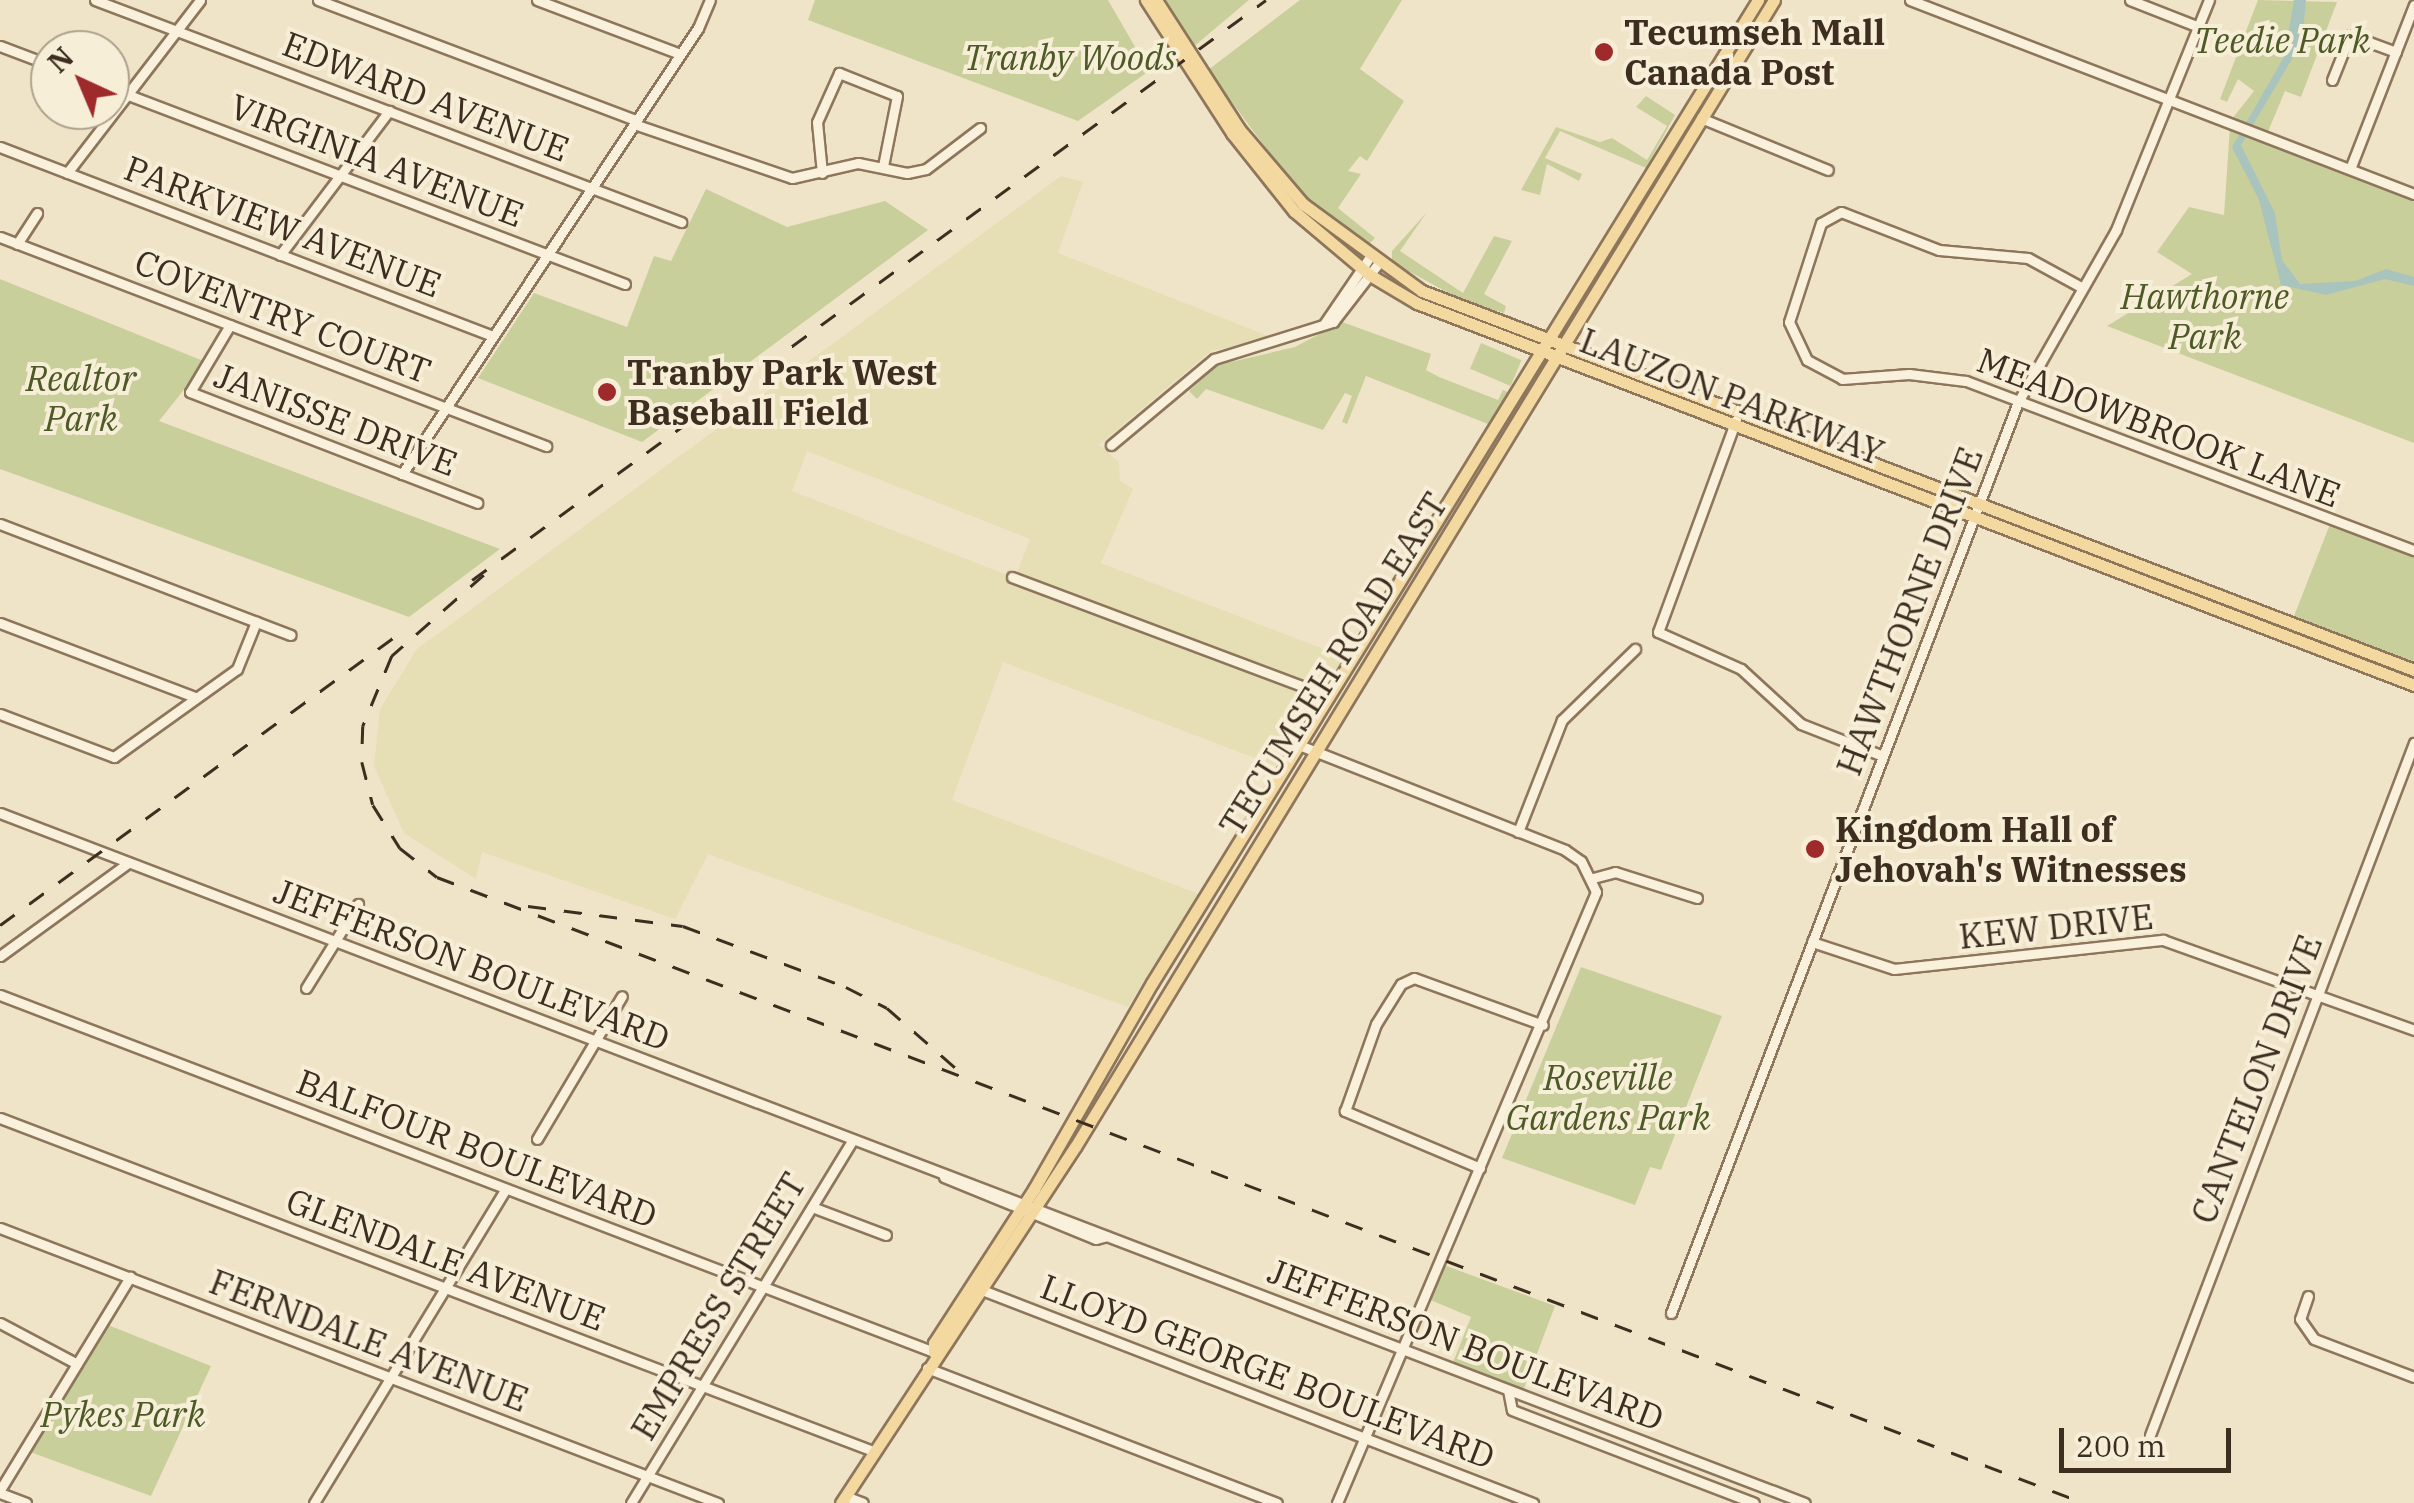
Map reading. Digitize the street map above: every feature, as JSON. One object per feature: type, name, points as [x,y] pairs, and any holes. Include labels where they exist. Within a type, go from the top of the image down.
[{"type":"main road","name":"LAUZON PARKWAY","points":[[1146,0],[1256,168],[1370,266],[1429,308],[1541,353],[1558,352],[1738,414],[2414,685]]},
{"type":"main road","name":"LAUZON PARKWAY","points":[[1156,0],[1262,159],[1303,204],[1370,266],[1450,304],[1548,341],[1558,352],[1734,427],[2414,670]]},
{"type":"main road","name":"TECUMSEH ROAD EAST","points":[[1305,749],[1330,696],[1758,0]]},
{"type":"main road","name":"TECUMSEH ROAD EAST","points":[[843,1500],[934,1352],[982,1290],[1305,749],[1558,352],[1774,0]]},
{"type":"main road","name":"TECUMSEH ROAD EAST","points":[[934,1352],[934,1343],[1029,1208]]},
{"type":"street","name":"EDWARD AVENUE","points":[[95,0],[680,222]]},
{"type":"street","points":[[130,91],[200,0]]},
{"type":"street","points":[[318,0],[768,175],[822,173],[858,163],[908,173],[926,169],[980,128]]},
{"type":"street","points":[[537,0],[680,54]]},
{"type":"street","points":[[402,474],[442,407],[680,54],[710,0]]},
{"type":"street","points":[[1910,0],[1929,3],[2414,194]]},
{"type":"street","points":[[2130,0],[2199,26]]},
{"type":"street","name":"HAWTHORNE DRIVE","points":[[1671,1313],[2018,402],[2116,230],[2209,0]]},
{"type":"street","points":[[2350,169],[2414,4]]},
{"type":"street","points":[[2332,80],[2350,34],[2396,52]]},
{"type":"street","points":[[0,46],[30,57]]},
{"type":"street","points":[[822,173],[818,122],[839,74],[897,96],[883,166]]},
{"type":"street","name":"VIRGINIA AVENUE","points":[[130,95],[625,284]]},
{"type":"street","points":[[280,255],[389,110]]},
{"type":"street","points":[[1701,118],[1828,170]]},
{"type":"street","points":[[67,173],[100,130]]},
{"type":"street","name":"PARKVIEW AVENUE","points":[[0,147],[490,335]]},
{"type":"street","name":"MEADOWBROOK LANE","points":[[2081,287],[2028,258],[1939,250],[1841,212],[1829,214],[1791,302],[1789,322],[1806,360],[1842,379],[1942,376],[2414,550]]},
{"type":"street","points":[[17,244],[36,214]]},
{"type":"street","name":"COVENTRY COURT","points":[[0,237],[546,446]]},
{"type":"street","points":[[1112,446],[1214,359],[1289,341],[1344,312],[1370,266]]},
{"type":"street","name":"JANISSE DRIVE","points":[[230,325],[190,392],[477,503]]},
{"type":"street","points":[[1738,414],[1658,632],[1741,669],[1801,724],[1883,756]]},
{"type":"street","points":[[0,524],[290,634]]},
{"type":"street","points":[[1012,577],[1330,696]]},
{"type":"street","points":[[0,622],[196,697]]},
{"type":"street","points":[[0,714],[114,758],[237,668],[256,622]]},
{"type":"street","points":[[1518,832],[1562,720],[1634,649]]},
{"type":"street","name":"CANTELON DRIVE","points":[[2150,1434],[2414,743]]},
{"type":"street","points":[[1305,749],[1565,850],[1593,878],[1595,907],[1404,1350],[1362,1437],[1337,1503]]},
{"type":"street","name":"JEFFERSON BOULEVARD","points":[[0,814],[924,1166],[1096,1238],[1107,1236],[1788,1500],[1805,1503]]},
{"type":"street","points":[[0,956],[128,863]]},
{"type":"street","points":[[1593,878],[1615,872],[1697,898]]},
{"type":"street","points":[[306,988],[358,904]]},
{"type":"street","name":"KEW DRIVE","points":[[1812,942],[1894,969],[2163,940],[2414,1030]]},
{"type":"street","points":[[1480,1168],[1345,1111],[1376,1024],[1401,984],[1414,978],[1543,1025]]},
{"type":"street","name":"BALFOUR BOULEVARD","points":[[0,995],[934,1352]]},
{"type":"street","points":[[538,1139],[622,996]]},
{"type":"street","name":"GLENDALE AVENUE","points":[[0,1118],[872,1452]]},
{"type":"street","name":"EMPRESS STREET","points":[[631,1503],[854,1139]]},
{"type":"street","points":[[314,1503],[506,1188]]},
{"type":"street","points":[[812,1206],[886,1235]]},
{"type":"street","name":"FERNDALE AVENUE","points":[[0,1228],[718,1503]]},
{"type":"street","points":[[26,1503],[0,1491],[130,1278]]},
{"type":"street","name":"LLOYD GEORGE BOULEVARD","points":[[982,1290],[1533,1503]]},
{"type":"street","points":[[2308,1296],[2300,1319],[2314,1339],[2414,1377]]},
{"type":"street","points":[[0,1323],[78,1364]]},
{"type":"street","points":[[925,1367],[1277,1503]]},
{"type":"street","points":[[1508,1390],[1512,1410],[1754,1503]]},
{"type":"street","points":[[1570,1432],[1576,1416]]},
{"type":"street","points":[[843,1500],[863,1503]]},
{"type":"shaded area","points":[[1061,176],[1083,182],[1058,253],[1273,338],[1211,351],[1099,445],[1119,462],[1120,481],[1133,489],[1101,563],[1344,657],[1276,766],[1003,662],[952,800],[1199,894],[1128,1007],[708,854],[675,919],[482,852],[476,879],[404,833],[374,766],[380,709],[417,649]],"holes":[[[807,451],[1030,539],[1015,578],[792,491]]]},
{"type":"green space","name":"Tranby Woods","points":[[815,0],[1108,0],[1149,71],[1078,121],[808,20]]},
{"type":"green space","points":[[1161,0],[1249,0],[1192,48]]},
{"type":"green space","points":[[1300,0],[1402,0],[1360,69],[1404,101],[1367,161],[1360,156],[1348,171],[1361,174],[1338,208],[1375,238],[1367,246],[1297,190],[1208,70]]},
{"type":"green space","name":"Teedie Park","points":[[2258,0],[2337,2],[2301,97],[2285,91],[2267,134],[2232,119],[2254,91],[2238,79],[2227,102],[2220,99]]},
{"type":"green space","points":[[1646,96],[1675,115],[1646,168],[1560,131],[1545,158],[1582,174],[1579,181],[1547,164],[1540,195],[1521,190],[1556,127],[1600,142],[1612,138],[1647,160],[1667,126],[1636,107]]},
{"type":"green space","name":"Hawthorne Park","points":[[2230,126],[2414,198],[2414,443],[2107,326],[2192,274],[2157,252],[2189,207],[2224,215]]},
{"type":"green space","points":[[706,189],[787,227],[885,201],[928,230],[642,442],[478,378],[534,293],[627,327],[654,256],[671,261]]},
{"type":"green space","points":[[1427,212],[1400,251],[1463,293],[1494,236],[1512,241],[1484,294],[1506,306],[1504,313],[1463,301],[1392,262],[1392,251]]},
{"type":"green space","name":"Realtor Park","points":[[0,279],[206,362],[159,421],[500,549],[409,617],[0,469]]},
{"type":"green space","points":[[1342,322],[1431,354],[1426,370],[1439,377],[1498,400],[1503,390],[1509,393],[1488,424],[1366,376],[1347,424],[1342,422],[1352,396],[1345,393],[1323,430],[1206,389],[1197,399],[1189,391],[1218,365],[1295,347]]},
{"type":"green space","points":[[1481,343],[1522,360],[1511,386],[1470,369]]},
{"type":"green space","points":[[2330,524],[2414,553],[2414,662],[2294,616]]},
{"type":"green space","name":"Roseville Gardens Park","points":[[1581,967],[1722,1016],[1661,1170],[1650,1167],[1635,1205],[1502,1158]]},
{"type":"green space","points":[[1441,1264],[1555,1306],[1523,1391],[1452,1365],[1471,1317],[1428,1299]]},
{"type":"green space","name":"Pykes Park","points":[[108,1325],[211,1366],[151,1496],[30,1452]]},
{"type":"water","points":[[2294,0],[2306,0],[2302,42],[2241,145],[2275,213],[2282,260],[2300,284],[2355,281],[2386,269],[2414,277],[2414,286],[2385,279],[2326,295],[2281,285],[2259,200],[2232,147],[2284,57]]},
{"type":"railway","points":[[472,580],[1266,0]]},
{"type":"railway","points":[[484,575],[392,656],[363,726],[362,762],[373,805],[400,848],[437,877],[2084,1503]]},
{"type":"railway","points":[[0,925],[404,630]]},
{"type":"railway","points":[[528,906],[683,926],[846,987],[887,1008],[957,1069]]},
{"type":"place","name":"Tecumseh Mall Canada Post","points":[[1604,52]]},
{"type":"place","name":"Tranby Park West Baseball Field","points":[[607,392]]},
{"type":"place","name":"Kingdom Hall of Jehovah's Witnesses","points":[[1815,849]]}]
